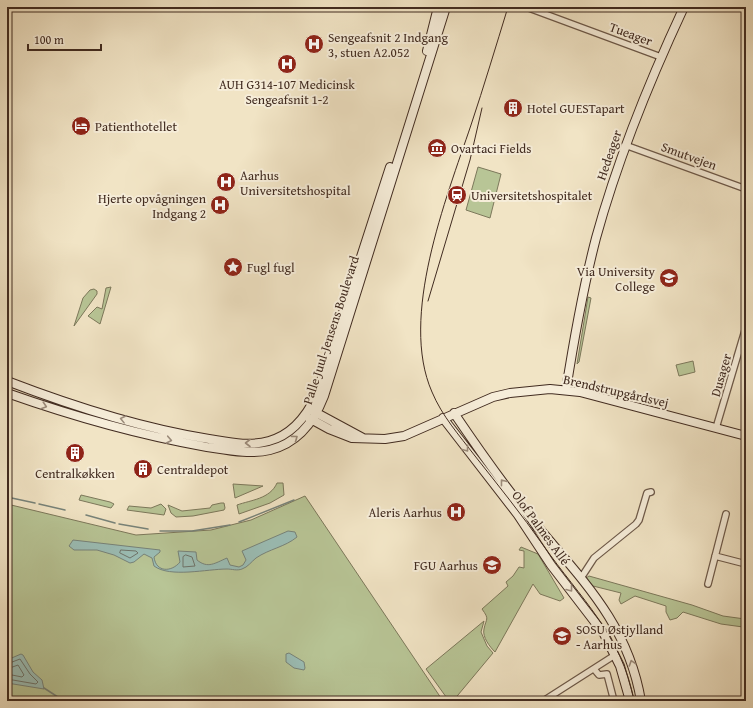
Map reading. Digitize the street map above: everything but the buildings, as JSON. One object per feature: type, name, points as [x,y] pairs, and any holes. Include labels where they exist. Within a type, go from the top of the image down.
[{"type":"street","name":"Palle Juul-Jensens Boulevard","points":[[8,383],[99,413],[189,436],[237,443],[261,443],[277,438],[312,414],[322,392],[328,361],[422,68],[438,7]]},
{"type":"street","name":"Palle Juul-Jensens Boulevard","points":[[7,393],[73,415],[150,435],[236,451],[258,452],[281,446],[300,434],[328,385],[446,7]]},
{"type":"street","name":"Tueager","points":[[526,7],[661,57]]},
{"type":"street","name":"Hedeager","points":[[566,390],[578,319],[591,257],[609,193],[625,145],[661,57],[684,7]]},
{"type":"street","name":"Smutvejen","points":[[625,145],[746,189]]},
{"type":"street","name":"Dusager","points":[[716,428],[746,327]]},
{"type":"street","name":"Brendstrupgårdsvej","points":[[312,414],[329,429],[352,438],[367,440],[391,439],[404,436],[492,397],[510,392],[550,389],[566,390],[746,436]]},
{"type":"street","name":"Olof Palmes Allé","points":[[454,413],[502,481],[581,578],[607,613],[624,642],[636,674],[641,701]]},
{"type":"street","name":"Brendstrupgårdsvej","points":[[312,414],[367,440]]},
{"type":"street","name":"Olof Palmes Allé","points":[[443,418],[524,523],[551,565],[595,621],[615,655],[624,678],[630,701]]},
{"type":"street","name":"Olof Palmes Allé","points":[[581,578],[594,558],[636,524],[639,520],[647,493],[651,492]]},
{"type":"street","points":[[708,584],[726,514]]},
{"type":"street","points":[[715,556],[746,564]]},
{"type":"street","points":[[543,701],[615,655]]},
{"type":"street","points":[[594,669],[599,675],[607,674],[614,701]]},
{"type":"green space","points":[[478,167],[501,174],[490,218],[466,210]]},
{"type":"green space","points":[[111,287],[100,324],[88,316],[97,307],[102,309],[106,288]]},
{"type":"green space","points":[[94,289],[97,291],[97,294],[74,326],[83,298],[90,290]]},
{"type":"green space","points":[[588,297],[591,298],[579,362],[577,364]]},
{"type":"green space","points":[[693,361],[695,372],[679,376],[676,365]]},
{"type":"green space","points":[[277,483],[283,483],[284,495],[270,503],[239,514],[237,505],[265,496]]},
{"type":"green space","points":[[233,484],[263,486],[235,498]]},
{"type":"green space","points":[[81,495],[114,504],[111,508],[79,500]]},
{"type":"green space","points":[[305,496],[443,701],[7,701],[7,504],[136,535],[211,530],[251,520]]},
{"type":"green space","points":[[224,503],[224,510],[193,516],[176,517],[171,513],[168,505],[182,511],[210,508],[212,505]]},
{"type":"green space","points":[[161,504],[166,509],[164,515],[127,510],[129,506],[151,508]]},
{"type":"green space","points":[[521,547],[538,554],[564,598],[560,601],[540,594],[533,584],[495,652],[489,645],[484,635],[487,617],[482,609],[508,586],[506,582],[513,576],[519,567],[524,568],[524,551],[519,550]]},
{"type":"green space","points":[[589,576],[692,605],[723,616],[745,619],[743,627],[721,624],[683,612],[677,618],[670,620],[666,612],[666,606],[635,596],[621,604],[619,600],[621,593],[593,586],[586,578]]},
{"type":"green space","points":[[484,621],[481,632],[487,646],[493,653],[453,701],[449,701],[426,669]]},
{"type":"water","points":[[288,531],[295,532],[297,537],[261,555],[246,567],[238,570],[227,569],[169,572],[154,566],[152,558],[144,554],[134,562],[130,563],[114,555],[97,550],[74,550],[69,546],[73,540],[160,550],[160,552],[154,557],[155,562],[158,566],[165,569],[173,568],[180,562],[178,551],[196,552],[197,560],[208,565],[227,558],[230,565],[239,567],[243,565],[246,560],[242,551]]},
{"type":"water","points":[[289,653],[304,662],[304,670],[294,668],[286,662],[286,654]]},
{"type":"water","points":[[21,654],[33,672],[42,680],[44,689],[7,683],[7,660]]},
{"type":"waterway","points":[[7,497],[35,503]]},
{"type":"waterway","points":[[239,522],[294,500]]},
{"type":"waterway","points":[[39,504],[65,510]]},
{"type":"waterway","points":[[86,515],[115,523]]},
{"type":"waterway","points":[[119,524],[148,529]]},
{"type":"waterway","points":[[160,531],[192,531],[230,525]]},
{"type":"waterway","points":[[44,688],[64,701]]},
{"type":"tram line","points":[[508,7],[439,222],[430,258],[423,294],[421,329],[423,362],[432,392],[446,417],[585,600],[610,637],[620,656],[634,701]]},
{"type":"tram line","points":[[428,301],[470,160],[482,108]]},
{"type":"place","name":"Sengeafsnit 2 Indgang 3, stuen A2.052","points":[[314,44]]},
{"type":"place","name":"AUH G314-107 Medicinsk Sengeafsnit 1-2","points":[[287,64]]},
{"type":"place","name":"Hotel GUESTapart","points":[[513,108]]},
{"type":"place","name":"Patienthotellet","points":[[81,126]]},
{"type":"place","name":"Ovartaci Fields","points":[[437,148]]},
{"type":"place","name":"Aarhus Universitetshospital","points":[[226,182]]},
{"type":"place","name":"Universitetshospitalet","points":[[457,195]]},
{"type":"place","name":"Hjerte opvågningen Indgang 2","points":[[220,205]]},
{"type":"place","name":"Fugl fugl","points":[[233,267]]},
{"type":"place","name":"Via University College","points":[[669,278]]},
{"type":"place","name":"Centralkøkken","points":[[75,453]]},
{"type":"place","name":"Centraldepot","points":[[143,469]]},
{"type":"place","name":"Aleris Aarhus","points":[[456,512]]},
{"type":"place","name":"FGU Aarhus","points":[[492,565]]},
{"type":"place","name":"SOSU Østjylland - Aarhus","points":[[562,636]]}]
